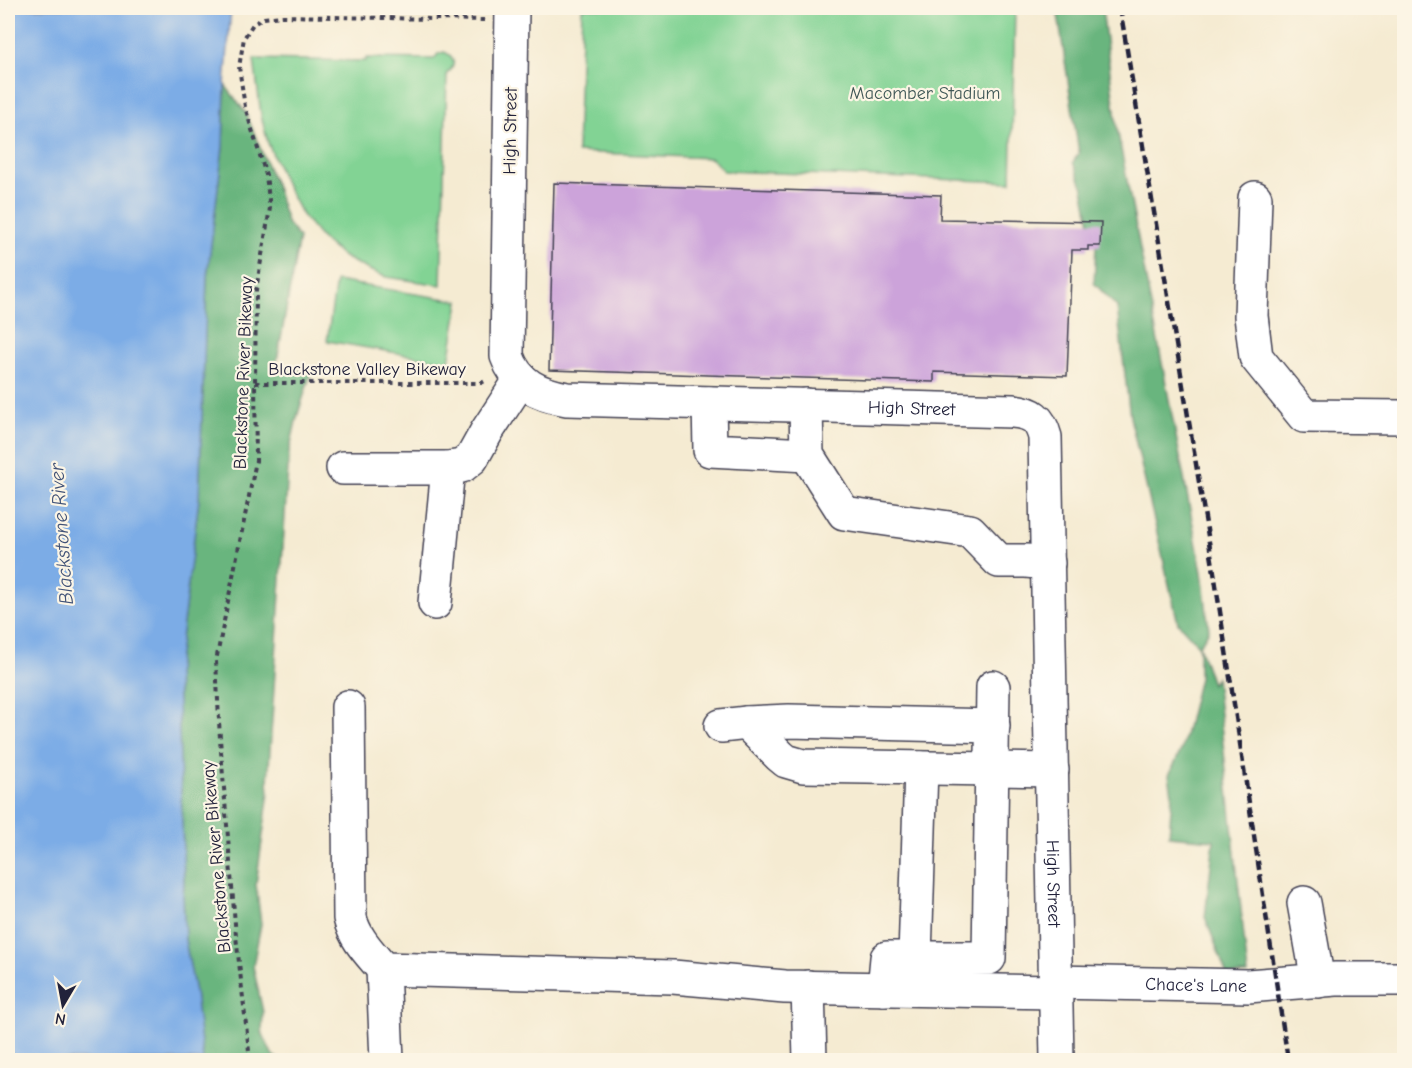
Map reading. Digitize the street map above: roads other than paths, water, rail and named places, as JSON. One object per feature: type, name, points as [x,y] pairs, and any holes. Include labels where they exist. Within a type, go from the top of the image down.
[{"type":"street","name":"High Street","points":[[512,10],[507,356],[516,373],[535,390],[567,399],[1013,411],[1024,412],[1035,417],[1042,426],[1045,437],[1057,1060]]},
{"type":"street","points":[[1255,198],[1251,316],[1256,357],[1304,416],[1404,417]]},
{"type":"street","points":[[343,468],[462,466],[472,458],[516,373]]},
{"type":"street","points":[[709,403],[710,450],[807,455]]},
{"type":"street","points":[[806,405],[807,455],[844,513],[970,531],[999,561],[1047,563]]},
{"type":"street","points":[[435,603],[448,468]]},
{"type":"street","points":[[884,989],[887,958],[989,958],[993,687]]},
{"type":"street","points":[[348,707],[350,918],[357,938],[383,969],[387,1060]]},
{"type":"street","points":[[993,726],[789,721],[734,725],[786,761],[794,764],[1052,770]]},
{"type":"street","points":[[915,957],[921,768]]},
{"type":"street","points":[[1304,903],[1327,980]]},
{"type":"street","name":"Chace's Lane","points":[[383,969],[673,978],[767,986],[884,989],[1248,986],[1327,980],[1404,979]]},
{"type":"street","points":[[808,987],[810,1060]]},
{"type":"water","name":"Blackstone River","points":[[8,8],[231,8],[223,147],[207,277],[199,499],[177,670],[185,940],[195,992],[203,1060],[12,1060],[8,1041]]},
{"type":"railway","points":[[1120,8],[1214,572],[1288,1060]]},
{"type":"park label","name":"Macomber Stadium","points":[[925,93]]}]
